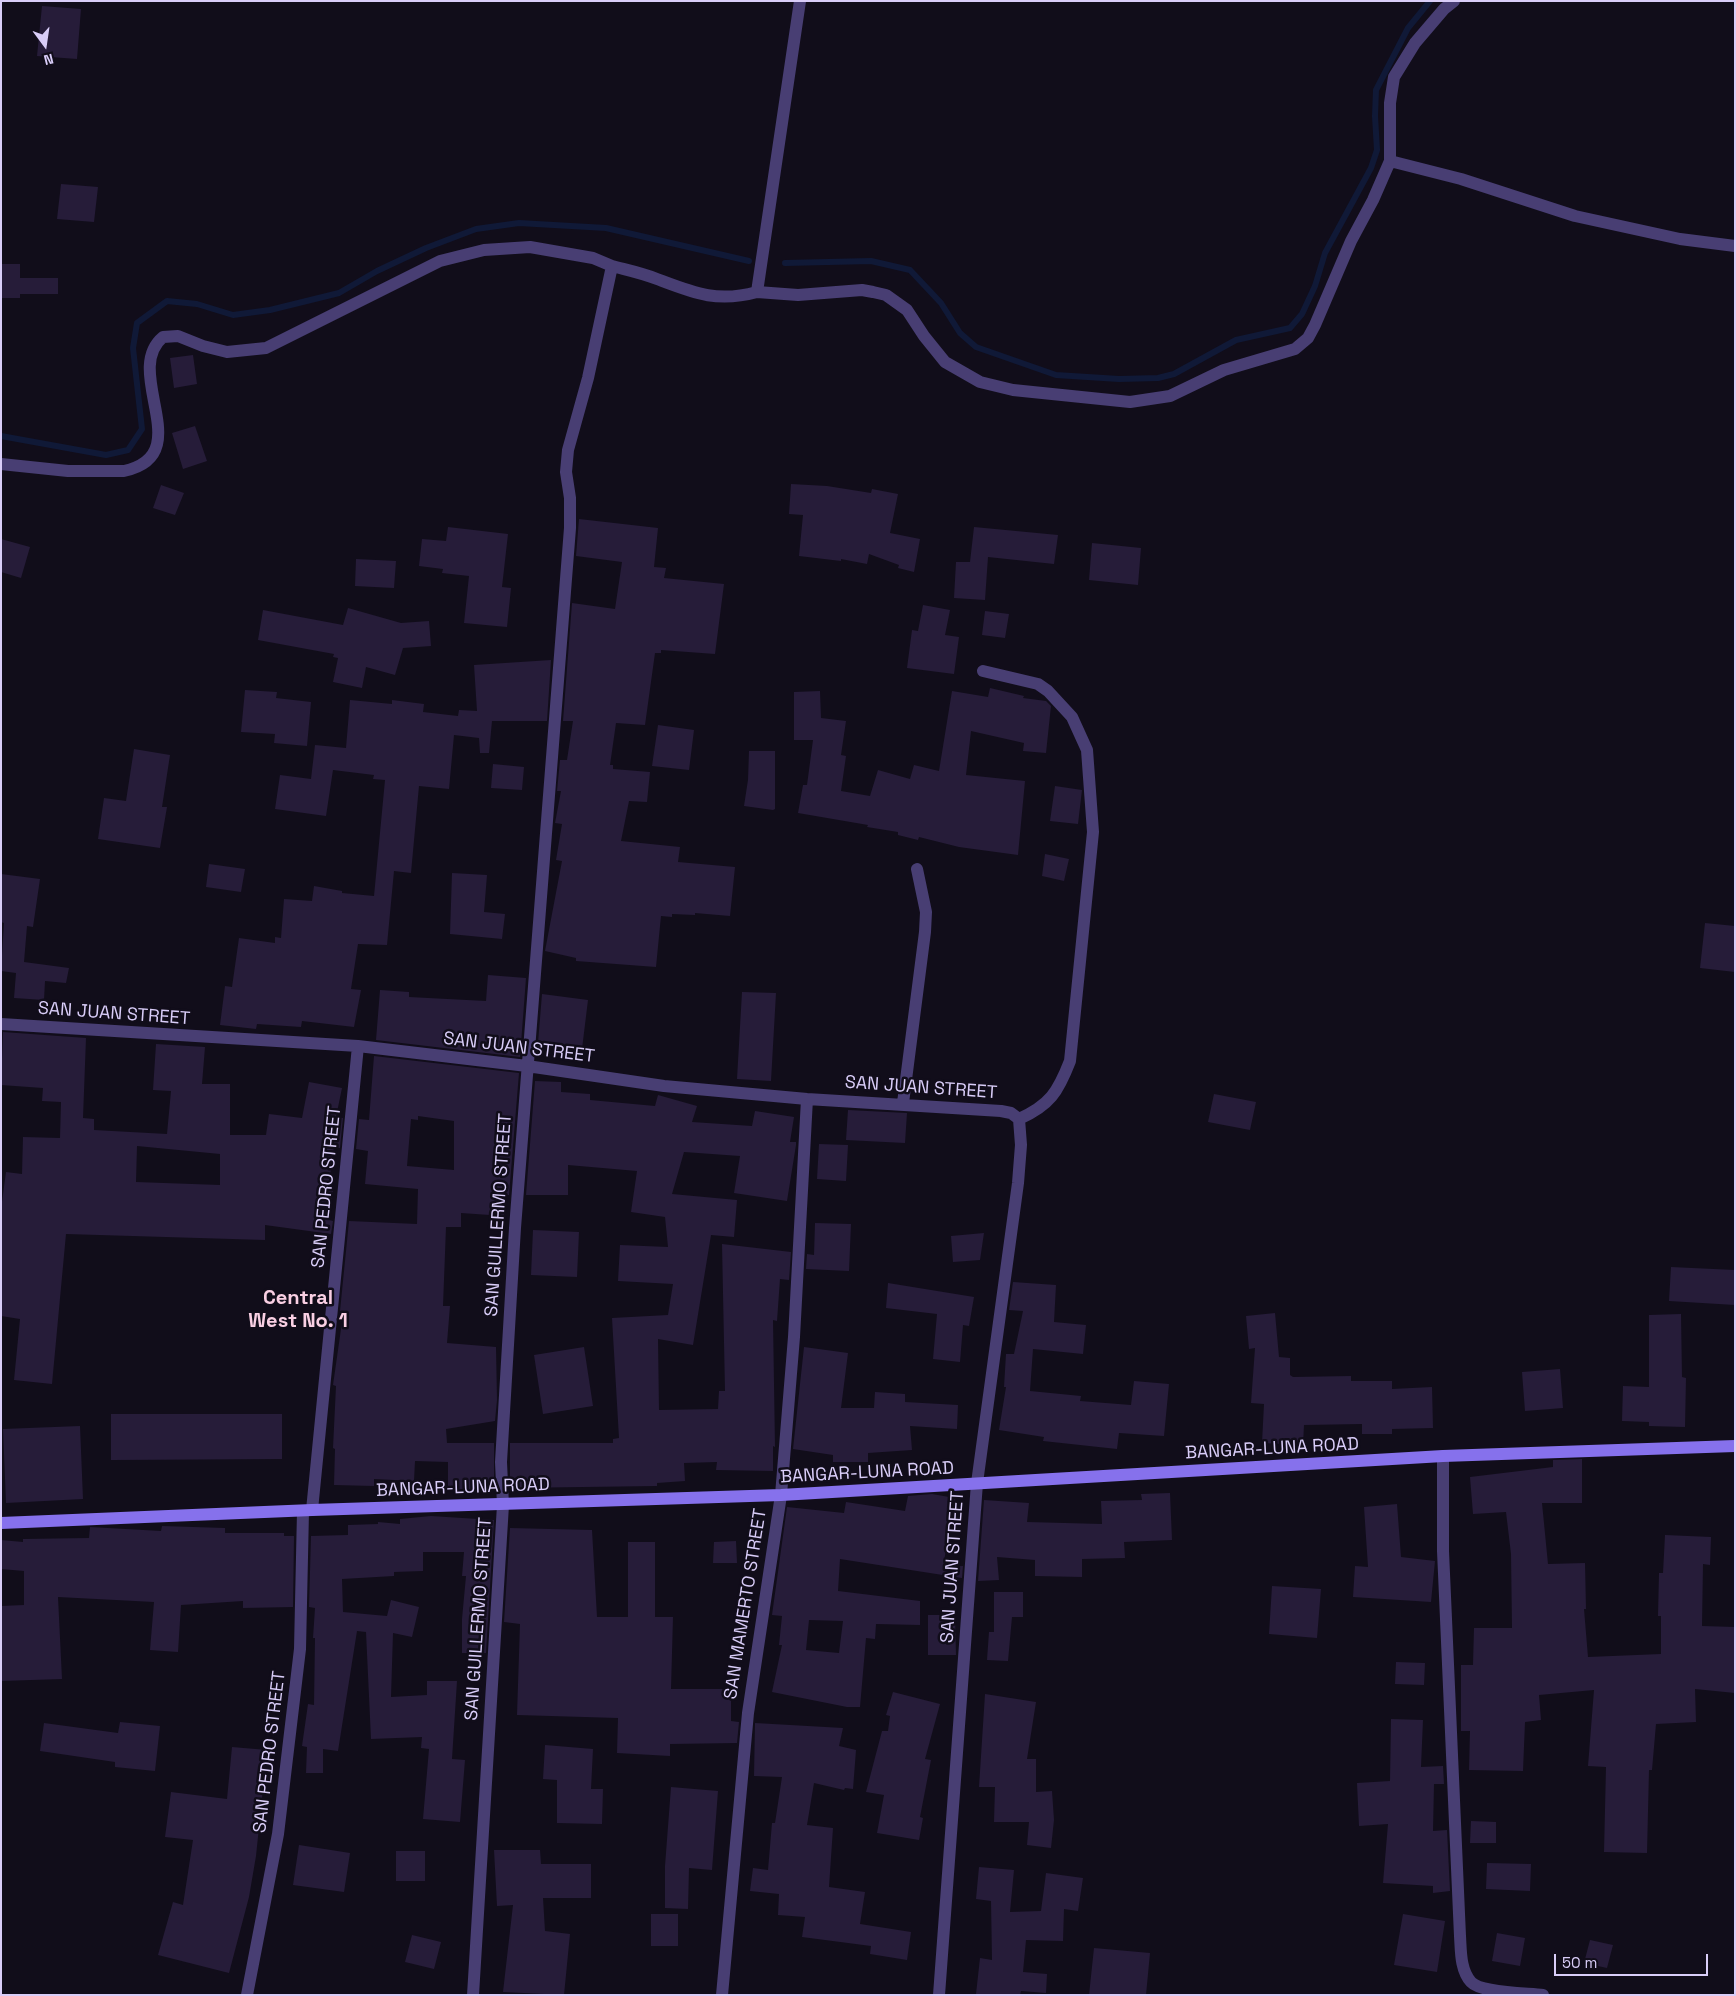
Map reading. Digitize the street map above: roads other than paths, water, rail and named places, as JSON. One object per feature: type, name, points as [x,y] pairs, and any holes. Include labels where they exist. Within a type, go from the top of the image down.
[{"type":"main road","name":"BANGAR-LUNA ROAD","points":[[1,1523],[308,1510],[781,1495],[1443,1456],[1735,1446]]},
{"type":"street","points":[[757,292],[800,1]]},
{"type":"street","points":[[1,464],[68,471],[124,471],[133,469],[150,459],[159,436],[149,373],[150,360],[156,342],[163,337],[178,336],[227,352],[266,348],[440,261],[484,250],[530,247],[593,258],[612,266],[656,278],[685,291],[716,297],[757,292],[798,295],[862,290],[886,295],[907,310],[924,336],[945,362],[980,382],[1013,390],[1130,402],[1156,400],[1183,392],[1224,370],[1295,349],[1308,338],[1390,161],[1390,103],[1394,77],[1415,43],[1444,9],[1454,1]]},
{"type":"street","points":[[1390,161],[1461,179],[1576,216],[1680,239],[1735,246]]},
{"type":"street","name":"SAN GUILLERMO STREET","points":[[473,1995],[503,1505],[501,1462],[504,1404],[527,1066],[570,528],[570,498],[566,472],[568,450],[588,378],[612,266]]},
{"type":"street","points":[[983,671],[1038,684],[1057,698],[1072,717],[1087,750],[1090,785],[1093,832],[1070,1061],[1060,1086],[1050,1100],[1019,1119]]},
{"type":"street","points":[[903,1103],[925,932],[926,912],[917,869]]},
{"type":"street","name":"SAN JUAN STREET","points":[[1,1024],[358,1046],[527,1066],[664,1086],[807,1099],[903,1103],[1001,1111],[1011,1113],[1019,1119],[1021,1145],[1018,1183],[977,1484],[939,1995]]},
{"type":"street","name":"SAN PEDRO STREET","points":[[247,1995],[278,1834],[300,1649],[308,1510],[358,1046]]},
{"type":"street","name":"SAN MAMERTO STREET","points":[[722,1995],[748,1713],[781,1495],[794,1337],[807,1099]]},
{"type":"street","points":[[1443,1456],[1444,1561],[1463,1961],[1471,1982],[1481,1988],[1543,1995]]},
{"type":"waterway","points":[[785,263],[871,261],[910,270],[941,303],[960,333],[976,347],[1056,375],[1119,379],[1158,378],[1174,374],[1236,340],[1290,328],[1302,314],[1315,286],[1325,253],[1371,168],[1377,150],[1376,90],[1408,28],[1430,1]]},
{"type":"waterway","points":[[1,436],[106,455],[128,450],[142,429],[133,348],[137,323],[167,301],[197,304],[233,315],[270,310],[339,293],[377,271],[426,248],[476,229],[519,223],[606,228],[749,261]]},
{"type":"district","name":"Central West No. 1","points":[[298,1310]]}]
